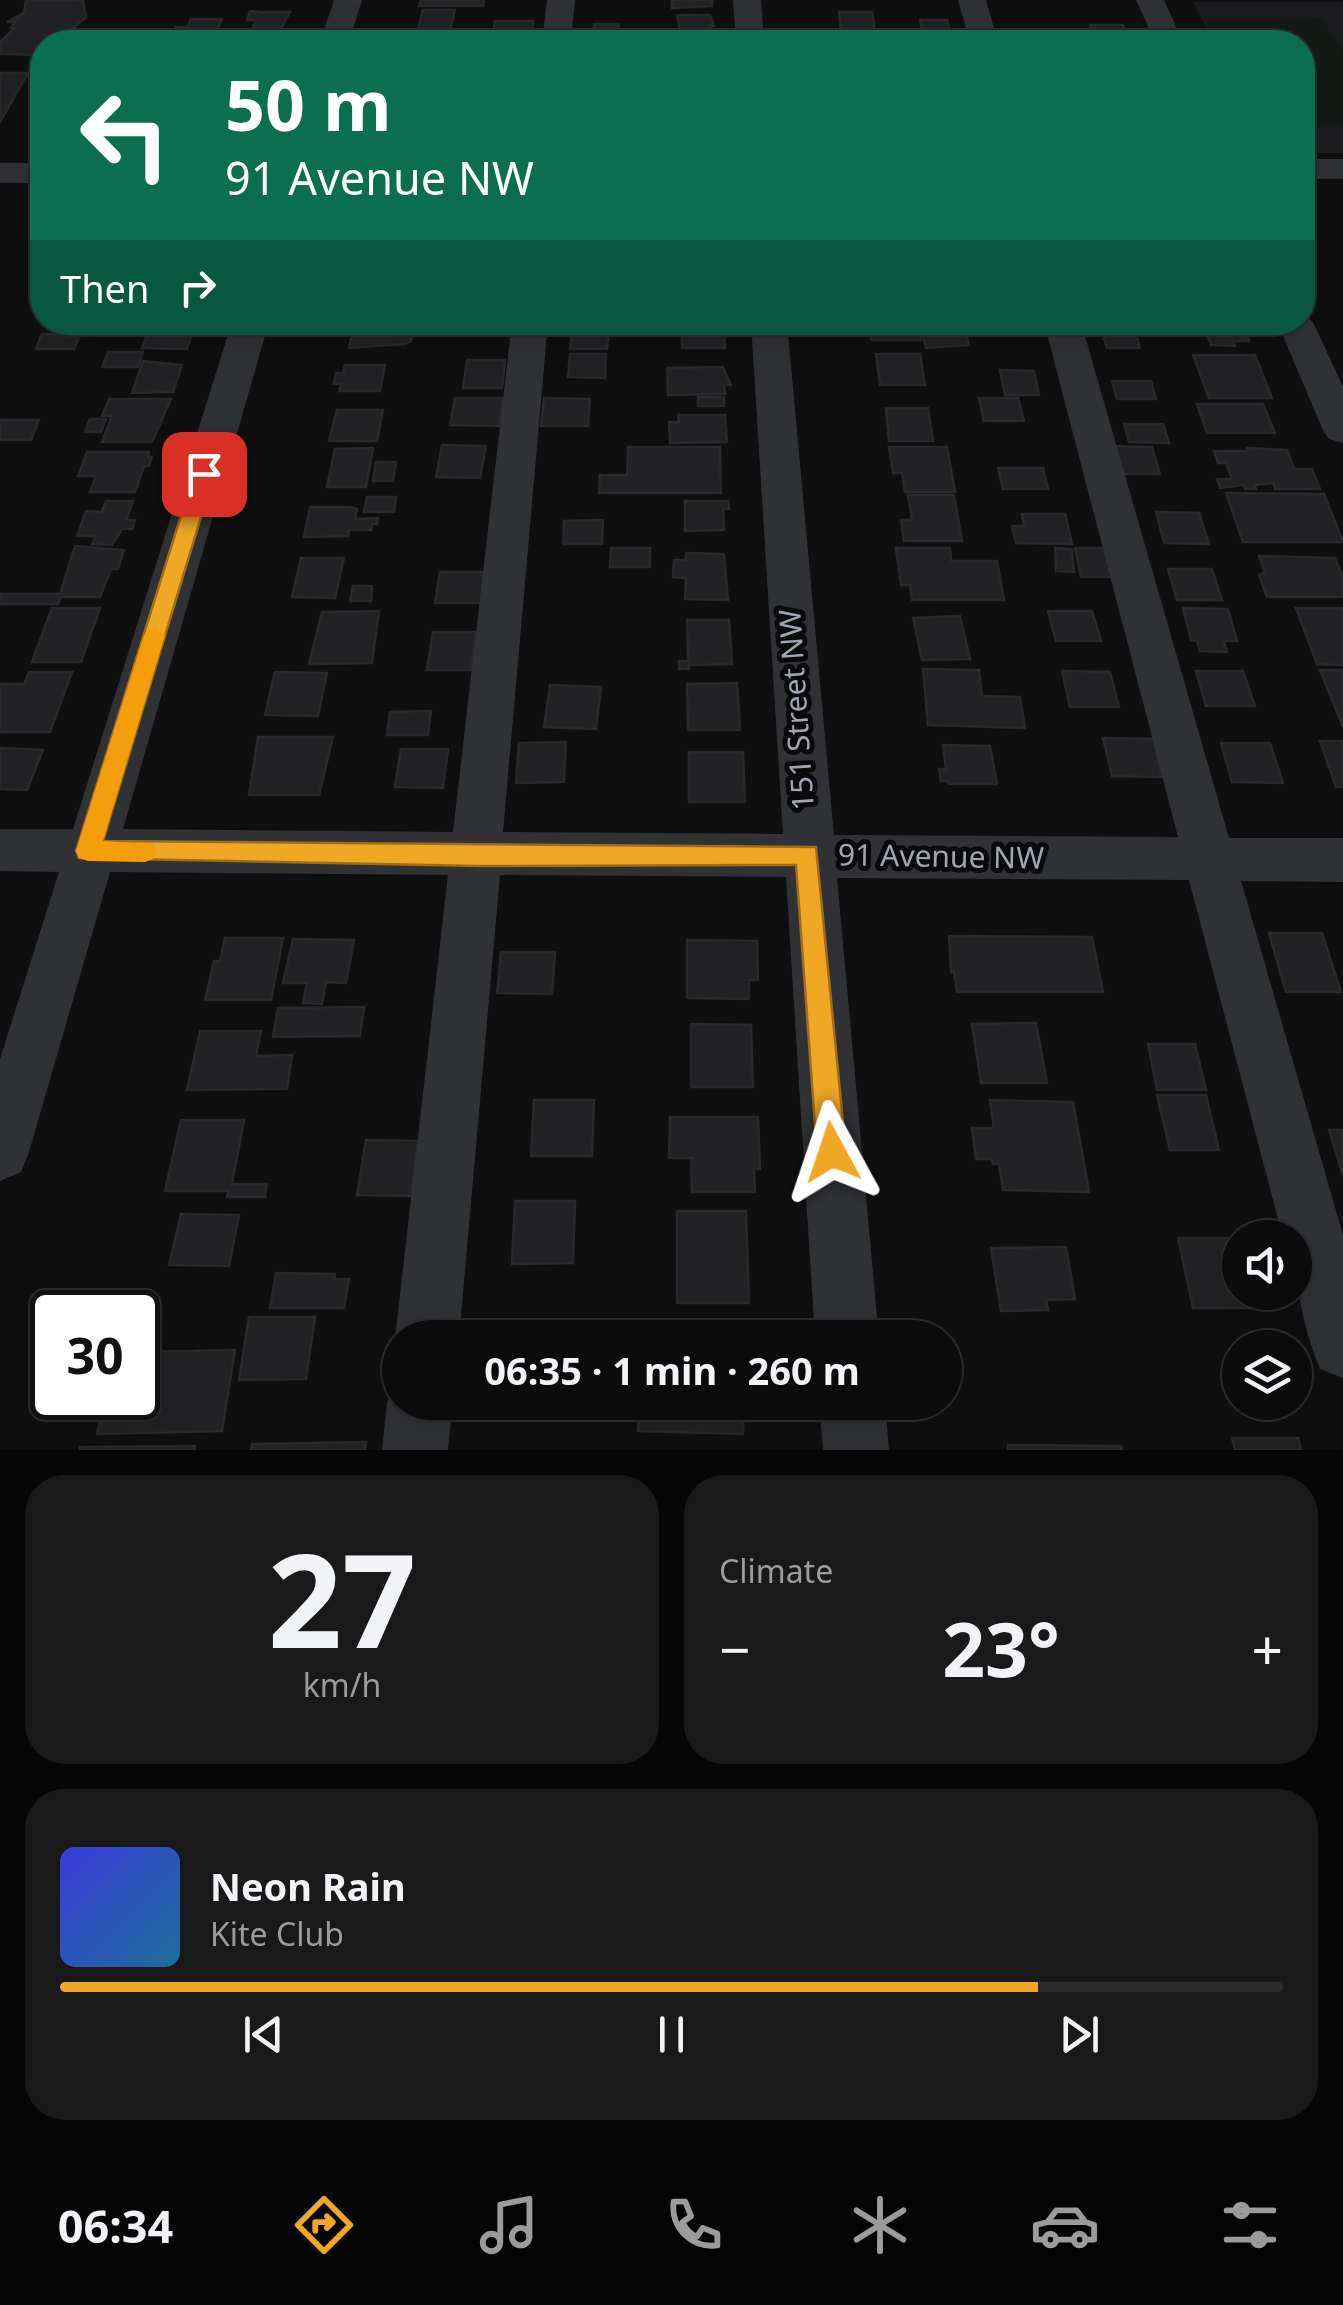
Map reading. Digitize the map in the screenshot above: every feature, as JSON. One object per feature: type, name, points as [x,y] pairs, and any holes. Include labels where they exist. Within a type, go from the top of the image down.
[{"type":"street","points":[[339,30],[348,0]]},
{"type":"street","points":[[558,30],[562,0]]},
{"type":"street","points":[[747,0],[749,30]]},
{"type":"street","points":[[972,0],[981,30]]},
{"type":"street","points":[[1150,0],[1164,30]]},
{"type":"street","points":[[1315,169],[1343,169]]},
{"type":"street","points":[[0,173],[30,173]]},
{"type":"street","points":[[0,1152],[247,335]]},
{"type":"street","points":[[429,1320],[529,335]]},
{"type":"street","name":"151 Street NW","points":[[770,335],[845,1320]]},
{"type":"street","points":[[1066,335],[1343,1346]]},
{"type":"street","points":[[1301,335],[1343,430]]},
{"type":"street","name":"91 Avenue NW","points":[[0,850],[1343,860]]},
{"type":"street","points":[[415,1450],[418,1420]]},
{"type":"street","points":[[854,1420],[856,1450]]},
{"type":"shaded area","points":[[1193,2],[1343,2],[1343,153],[1315,153],[1315,30],[1207,30]]},
{"type":"shaded area","points":[[1321,18],[1343,52],[1343,126],[1315,127],[1315,30],[1210,30],[1205,20]]},
{"type":"building","points":[[26,0],[83,0],[86,17],[71,30],[30,30],[30,55],[0,54],[0,42],[15,28],[11,28],[15,22],[7,22],[24,13]]},
{"type":"building","points":[[421,0],[484,0],[483,6],[419,6]]},
{"type":"building","points":[[672,0],[712,0],[712,6],[672,8]]},
{"type":"building","points":[[423,10],[455,10],[450,30],[418,30]]},
{"type":"building","points":[[250,11],[290,12],[282,27],[253,27],[256,20],[247,20]]},
{"type":"building","points":[[839,12],[872,12],[875,30],[841,30]]},
{"type":"building","points":[[710,15],[714,26],[710,30],[680,30],[677,16]]},
{"type":"building","points":[[191,19],[222,19],[217,30],[174,30],[188,27]]},
{"type":"building","points":[[920,20],[947,20],[949,30],[922,30]]},
{"type":"building","points":[[495,21],[533,21],[532,30],[494,30]]},
{"type":"building","points":[[594,24],[619,24],[618,30],[593,30]]},
{"type":"building","points":[[1090,25],[1123,25],[1125,30],[1092,30]]},
{"type":"building","points":[[0,73],[28,73],[0,122]]},
{"type":"building","points":[[42,335],[80,335],[74,349],[36,349]]},
{"type":"building","points":[[147,335],[192,335],[187,349],[142,348]]},
{"type":"building","points":[[352,335],[412,335],[405,344],[349,348]]},
{"type":"building","points":[[571,335],[608,335],[607,349],[570,349]]},
{"type":"building","points":[[682,335],[724,335],[725,348],[682,348]]},
{"type":"building","points":[[871,335],[920,335],[921,340],[872,340]]},
{"type":"building","points":[[923,335],[966,335],[969,345],[926,348]]},
{"type":"building","points":[[1103,335],[1136,335],[1140,348],[1107,348]]},
{"type":"building","points":[[1207,335],[1247,335],[1249,341],[1233,341],[1235,346],[1211,345]]},
{"type":"building","points":[[108,352],[143,352],[138,367],[102,367]]},
{"type":"building","points":[[570,354],[606,354],[605,378],[568,377]]},
{"type":"building","points":[[876,354],[920,354],[925,385],[880,385]]},
{"type":"building","points":[[1193,355],[1255,355],[1272,398],[1209,398]]},
{"type":"building","points":[[467,360],[505,360],[502,388],[463,388]]},
{"type":"building","points":[[143,361],[182,365],[173,392],[132,393]]},
{"type":"building","points":[[345,365],[385,365],[380,391],[339,391],[341,384],[334,384],[336,373],[343,373]]},
{"type":"building","points":[[723,367],[731,385],[724,385],[725,394],[668,395],[667,368]]},
{"type":"building","points":[[1000,370],[1034,371],[1039,395],[1005,395]]},
{"type":"building","points":[[1112,381],[1151,381],[1156,399],[1117,399]]},
{"type":"building","points":[[698,397],[724,397],[724,406],[698,406]]},
{"type":"building","points":[[455,398],[503,398],[499,426],[450,425]]},
{"type":"building","points":[[544,398],[590,399],[588,426],[541,426]]},
{"type":"building","points":[[979,398],[1018,398],[1024,421],[984,421]]},
{"type":"building","points":[[109,399],[171,399],[152,442],[102,442],[112,416],[102,416]]},
{"type":"building","points":[[1197,404],[1263,404],[1275,433],[1207,433]]},
{"type":"building","points":[[886,408],[928,408],[933,441],[889,441]]},
{"type":"building","points":[[337,410],[383,410],[377,441],[329,441]]},
{"type":"building","points":[[678,415],[725,415],[727,442],[670,443],[669,422],[679,422]]},
{"type":"building","points":[[90,419],[106,419],[101,432],[85,432]]},
{"type":"building","points":[[0,420],[39,420],[31,440],[0,440]]},
{"type":"building","points":[[1124,424],[1163,424],[1169,443],[1129,442]]},
{"type":"building","points":[[442,445],[486,446],[480,478],[436,477]]},
{"type":"building","points":[[1109,446],[1152,447],[1160,474],[1116,474]]},
{"type":"building","points":[[628,447],[720,447],[721,493],[599,493],[600,475],[627,475]]},
{"type":"building","points":[[889,447],[947,447],[955,492],[905,492],[902,473],[893,473]]},
{"type":"building","points":[[373,448],[366,487],[327,487],[335,449]]},
{"type":"building","points":[[1247,448],[1287,450],[1294,469],[1312,469],[1320,489],[1275,489],[1273,483],[1255,485],[1256,489],[1245,489],[1244,485],[1220,488],[1217,479],[1232,479],[1226,463],[1218,463],[1214,451],[1248,451]]},
{"type":"building","points":[[87,452],[149,452],[148,457],[152,457],[149,466],[144,466],[135,492],[90,492],[96,476],[78,476]]},
{"type":"building","points":[[376,462],[396,462],[393,481],[373,481]]},
{"type":"building","points":[[998,468],[1043,468],[1048,489],[1003,489]]},
{"type":"building","points":[[1226,493],[1324,494],[1343,542],[1243,542]]},
{"type":"building","points":[[908,495],[954,495],[962,541],[904,541],[901,520],[912,520]]},
{"type":"building","points":[[367,497],[396,497],[394,512],[364,512]]},
{"type":"building","points":[[106,501],[133,501],[126,520],[135,520],[132,529],[122,529],[112,545],[92,544],[96,536],[77,536],[86,511],[102,512]]},
{"type":"building","points":[[685,501],[728,501],[729,509],[723,509],[724,530],[685,531]]},
{"type":"building","points":[[310,507],[351,507],[357,509],[355,519],[378,518],[377,524],[372,524],[371,530],[349,530],[348,536],[304,537]]},
{"type":"building","points":[[1156,512],[1199,513],[1209,544],[1164,543]]},
{"type":"building","points":[[1022,514],[1065,514],[1072,544],[1016,543],[1012,526],[1024,526]]},
{"type":"building","points":[[603,520],[602,544],[563,544],[564,521]]},
{"type":"building","points":[[75,546],[124,550],[118,569],[111,569],[100,597],[61,597],[58,604],[0,604],[0,594],[60,594]]},
{"type":"building","points":[[611,548],[650,548],[650,567],[610,567]]},
{"type":"building","points":[[896,548],[950,548],[951,561],[997,561],[1004,600],[912,600],[910,585],[901,585]]},
{"type":"building","points":[[1055,548],[1072,549],[1074,572],[1056,571]]},
{"type":"building","points":[[1075,548],[1105,548],[1112,577],[1081,577]]},
{"type":"building","points":[[686,553],[724,554],[728,600],[685,599],[686,578],[673,577],[674,560],[685,560]]},
{"type":"building","points":[[1259,556],[1335,558],[1343,578],[1343,597],[1267,597],[1259,575],[1265,572]]},
{"type":"building","points":[[301,558],[344,558],[335,598],[292,597]]},
{"type":"building","points":[[1168,569],[1212,569],[1222,600],[1177,600]]},
{"type":"building","points":[[440,572],[487,572],[483,603],[435,603]]},
{"type":"building","points":[[353,586],[372,586],[371,601],[350,601]]},
{"type":"building","points":[[52,608],[100,608],[81,662],[32,662]]},
{"type":"building","points":[[1183,608],[1228,609],[1237,641],[1224,641],[1227,652],[1200,651],[1197,641],[1191,640]]},
{"type":"building","points":[[1296,608],[1343,608],[1343,665],[1317,664]]},
{"type":"building","points":[[379,611],[372,663],[309,664],[322,612]]},
{"type":"building","points":[[1048,611],[1092,611],[1101,641],[1056,641]]},
{"type":"building","points":[[960,616],[970,659],[922,660],[913,618]]},
{"type":"building","points":[[687,620],[729,620],[732,664],[688,665],[689,669],[679,669],[679,661],[688,661]]},
{"type":"building","points":[[433,632],[476,632],[471,670],[427,670]]},
{"type":"building","points":[[923,669],[979,670],[982,696],[1020,697],[1025,728],[928,725]]},
{"type":"building","points":[[1320,670],[1343,670],[1343,727]]},
{"type":"building","points":[[1062,671],[1110,672],[1119,707],[1070,707]]},
{"type":"building","points":[[1196,671],[1243,671],[1255,706],[1206,706]]},
{"type":"building","points":[[29,672],[72,672],[50,732],[0,732],[0,684],[24,684]]},
{"type":"building","points":[[275,672],[327,673],[318,716],[265,715]]},
{"type":"building","points":[[737,683],[740,730],[688,730],[687,684]]},
{"type":"building","points":[[550,685],[601,687],[596,729],[544,727]]},
{"type":"building","points":[[431,711],[428,735],[387,735],[390,712]]},
{"type":"building","points":[[258,737],[333,737],[319,795],[249,795]]},
{"type":"building","points":[[1103,738],[1153,739],[1162,777],[1112,776]]},
{"type":"building","points":[[1320,741],[1343,741],[1343,787],[1336,787]]},
{"type":"building","points":[[566,742],[564,782],[516,783],[519,743]]},
{"type":"building","points":[[1221,743],[1270,743],[1283,783],[1232,782]]},
{"type":"building","points":[[943,745],[990,746],[997,784],[941,781],[939,769],[946,769]]},
{"type":"building","points":[[0,748],[43,750],[27,790],[0,789]]},
{"type":"building","points":[[401,749],[448,749],[443,788],[395,787]]},
{"type":"building","points":[[689,752],[743,752],[745,802],[689,802]]},
{"type":"building","points":[[1269,933],[1322,933],[1341,992],[1286,992]]},
{"type":"building","points":[[949,936],[1092,937],[1103,992],[957,992],[951,972]]},
{"type":"building","points":[[225,938],[283,938],[271,1000],[205,1000],[214,961],[220,961]]},
{"type":"building","points":[[293,939],[354,940],[346,983],[326,982],[322,1004],[303,1003],[307,983],[283,983]]},
{"type":"building","points":[[687,940],[757,941],[758,980],[749,980],[749,999],[687,998]]},
{"type":"building","points":[[501,952],[555,952],[552,994],[497,993]]},
{"type":"building","points":[[364,1007],[360,1036],[273,1037],[278,1008]]},
{"type":"building","points":[[1036,1023],[1047,1083],[981,1083],[972,1024]]},
{"type":"building","points":[[691,1024],[751,1025],[753,1087],[691,1087]]},
{"type":"building","points":[[200,1031],[261,1031],[256,1056],[292,1055],[287,1089],[187,1090]]},
{"type":"building","points":[[1148,1044],[1195,1044],[1206,1090],[1157,1090]]},
{"type":"building","points":[[1157,1095],[1206,1095],[1219,1150],[1170,1150]]},
{"type":"building","points":[[534,1100],[594,1100],[592,1156],[531,1156]]},
{"type":"building","points":[[990,1100],[1073,1102],[1089,1192],[1003,1190],[999,1164],[993,1164],[992,1159],[976,1159],[972,1128],[994,1128]]},
{"type":"building","points":[[670,1117],[758,1117],[760,1169],[754,1169],[755,1192],[692,1192],[691,1158],[669,1158]]},
{"type":"building","points":[[181,1120],[244,1120],[232,1184],[267,1184],[265,1197],[227,1197],[229,1191],[165,1191]]},
{"type":"building","points":[[1329,1130],[1343,1130],[1343,1176]]},
{"type":"building","points":[[366,1140],[418,1141],[411,1196],[357,1195]]},
{"type":"building","points":[[515,1201],[575,1201],[573,1263],[512,1264]]},
{"type":"building","points":[[677,1211],[746,1211],[749,1303],[677,1303]]},
{"type":"building","points":[[181,1214],[239,1215],[229,1266],[169,1265]]},
{"type":"building","points":[[1178,1238],[1222,1238],[1222,1308],[1193,1308]]},
{"type":"building","points":[[1066,1247],[1075,1299],[1046,1300],[1048,1310],[1001,1311],[991,1248]]},
{"type":"building","points":[[276,1273],[335,1274],[334,1279],[349,1279],[344,1308],[270,1308]]},
{"type":"building","points":[[249,1317],[315,1317],[306,1379],[239,1380]]},
{"type":"building","points":[[235,1350],[222,1431],[97,1434],[100,1420],[160,1420],[160,1352]]},
{"type":"building","points":[[638,1420],[743,1420],[743,1434],[638,1431]]},
{"type":"building","points":[[1232,1438],[1298,1438],[1301,1450],[1235,1450]]},
{"type":"building","points":[[366,1442],[365,1450],[251,1450],[252,1444]]},
{"type":"building","points":[[1008,1445],[1121,1446],[1122,1450],[1008,1450]]},
{"type":"building","points":[[195,1446],[194,1450],[80,1450],[80,1447]]},
{"type":"slow traffic","points":[[145,851],[88,851],[155,635]]},
{"type":"route","points":[[204,474],[88,851],[478,856],[807,854],[832,1152]]}]
